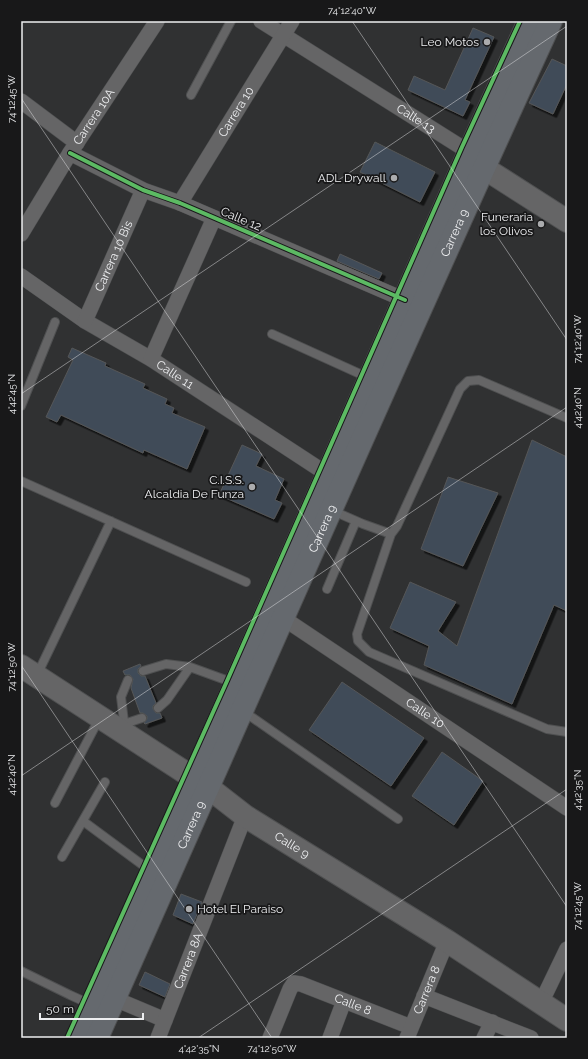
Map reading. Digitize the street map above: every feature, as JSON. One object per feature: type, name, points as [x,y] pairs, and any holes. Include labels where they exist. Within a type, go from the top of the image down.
[{"type":"main road","name":"Carrera 9","points":[[97,1038],[115,999],[202,783],[236,684],[469,152],[529,21]]},
{"type":"main road","name":"Carrera 9","points":[[78,1038],[152,872],[242,710],[551,21]]},
{"type":"main road","name":"Calle 13","points":[[469,152],[484,168],[564,216]]},
{"type":"main road","name":"Calle 9","points":[[29,671],[100,716],[124,728],[246,816],[447,942],[567,1020]]},
{"type":"street","name":"Carrera 10A","points":[[21,234],[73,148],[156,21]]},
{"type":"street","name":"Calle 13","points":[[261,21],[469,152]]},
{"type":"street","name":"Carrera 10","points":[[180,203],[292,21]]},
{"type":"street","name":"Calle 12","points":[[21,101],[73,148],[143,190],[180,203],[405,300]]},
{"type":"street","name":"Carrera 10 Bis","points":[[85,321],[143,190]]},
{"type":"street","points":[[150,359],[214,218]]},
{"type":"street","name":"Calle 11","points":[[21,276],[85,321],[150,359],[327,474]]},
{"type":"street","name":"Calle 10","points":[[283,618],[567,808]]},
{"type":"street","name":"Carrera 8A","points":[[158,1038],[246,816]]},
{"type":"street","name":"Carrera 8","points":[[409,1033],[447,942]]},
{"type":"street","points":[[540,1003],[567,950]]},
{"type":"street","name":"Calle 8","points":[[270,1038],[290,989],[294,983],[301,984],[344,1001],[409,1033]]},
{"type":"street","points":[[424,996],[531,1038]]},
{"type":"street","points":[[115,999],[165,1020]]},
{"type":"street","points":[[330,1038],[344,1001]]},
{"type":"street","points":[[484,1038],[492,1022]]},
{"type":"lane","points":[[191,95],[231,21]]},
{"type":"lane","points":[[21,406],[55,322]]},
{"type":"lane","points":[[272,334],[370,378]]},
{"type":"lane","points":[[567,418],[479,380],[468,381],[460,389],[400,518],[391,534],[357,634],[358,641],[369,652],[547,730],[567,734]]},
{"type":"lane","points":[[21,481],[246,582]]},
{"type":"lane","points":[[331,510],[391,534]]},
{"type":"lane","points":[[29,671],[111,521]]},
{"type":"lane","points":[[327,590],[356,521]]},
{"type":"lane","points":[[143,672],[166,664],[190,667],[236,684]]},
{"type":"lane","points":[[158,708],[167,700],[190,667]]},
{"type":"lane","points":[[128,680],[121,696],[124,728],[142,718]]},
{"type":"lane","points":[[242,710],[257,722],[398,819]]},
{"type":"lane","points":[[55,803],[100,716]]},
{"type":"lane","points":[[62,857],[105,782]]},
{"type":"lane","points":[[83,821],[152,872]]},
{"type":"lane","points":[[21,971],[93,1005]]},
{"type":"building","points":[[473,28],[494,37],[465,100],[470,102],[463,116],[408,90],[414,76],[445,90]]},
{"type":"building","points":[[552,59],[567,66],[567,84],[553,114],[529,103]]},
{"type":"building","points":[[375,142],[435,172],[420,202],[360,172]]},
{"type":"building","points":[[340,254],[382,273],[379,279],[337,261]]},
{"type":"building","points":[[72,348],[106,363],[105,366],[145,384],[143,388],[167,399],[165,404],[174,408],[172,413],[205,427],[187,469],[144,450],[143,453],[61,415],[57,422],[46,417],[73,360],[68,357]]},
{"type":"building","points":[[532,440],[567,457],[567,611],[554,605],[512,704],[424,665],[429,646],[390,628],[410,582],[456,602],[438,631],[457,646]]},
{"type":"building","name":"C.I.S.S. Alcaldia De Funza","points":[[242,445],[262,454],[256,466],[284,479],[275,500],[282,503],[274,519],[219,495]]},
{"type":"building","points":[[448,477],[498,493],[463,566],[421,549]]},
{"type":"building","points":[[140,664],[141,666],[138,669],[138,673],[141,676],[145,676],[156,703],[153,706],[153,709],[156,713],[160,713],[162,718],[145,724],[144,723],[147,716],[140,713],[131,688],[133,679],[130,675],[125,675],[123,671]]},
{"type":"building","points":[[342,682],[424,738],[391,786],[309,730]]},
{"type":"building","points":[[442,752],[483,781],[454,825],[412,796]]},
{"type":"building","name":"Hotel El Paraiso","points":[[181,894],[202,902],[193,924],[173,915]]},
{"type":"building","points":[[145,972],[170,984],[165,997],[139,985]]},
{"type":"cycle path","points":[[67,1038],[227,681],[462,147],[520,21]]},
{"type":"cycle path","points":[[70,153],[143,190],[180,203],[405,300]]},
{"type":"place","name":"Leo Motos","points":[[487,42]]},
{"type":"place","name":"ADL Drywall","points":[[394,178]]},
{"type":"place","name":"Funeraria los Olivos","points":[[541,224]]},
{"type":"place","name":"C.I.S.S. Alcaldia De Funza","points":[[252,487]]},
{"type":"place","name":"Hotel El Paraiso","points":[[189,909]]}]
